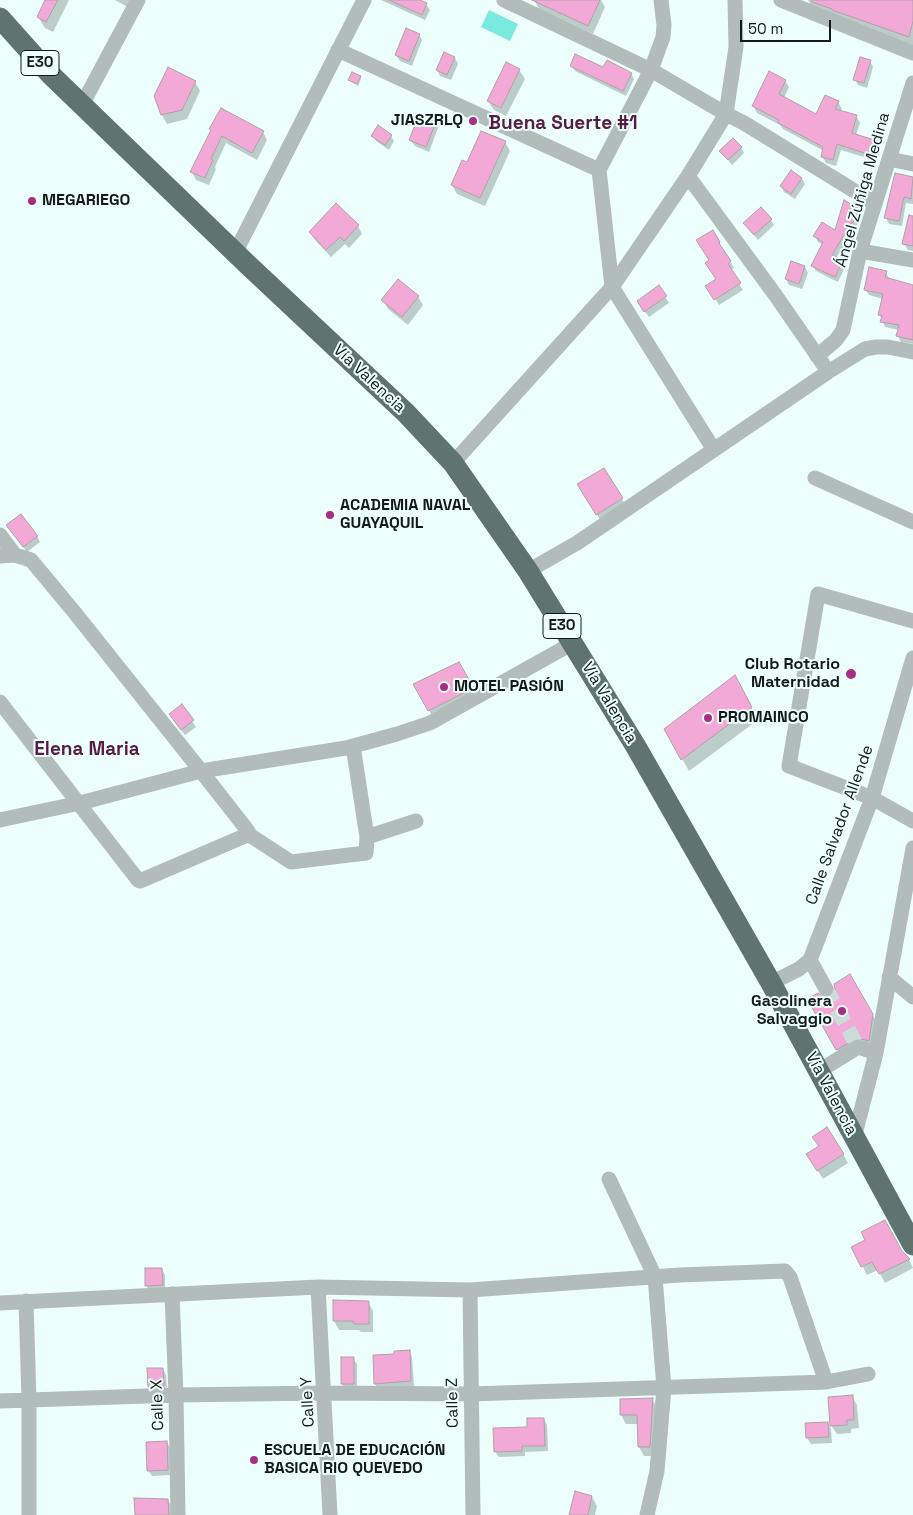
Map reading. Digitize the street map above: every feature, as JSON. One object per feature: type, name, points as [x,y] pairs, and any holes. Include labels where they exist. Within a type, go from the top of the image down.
[{"type":"highway","name":"E30","points":[[0,18],[50,75],[82,105]]},
{"type":"highway","name":"Vía Valencia","points":[[82,105],[235,253],[406,413],[454,463],[528,571],[635,745],[771,983],[913,1245]]},
{"type":"street","points":[[82,105],[138,0]]},
{"type":"street","points":[[235,253],[364,0]]},
{"type":"street","points":[[504,0],[652,70],[744,123],[874,203]]},
{"type":"street","points":[[660,0],[664,25],[663,37],[652,70],[599,170],[612,287],[714,450]]},
{"type":"street","points":[[454,463],[612,287],[688,176],[726,114],[736,47],[735,0]]},
{"type":"street","points":[[781,0],[913,53]]},
{"type":"street","points":[[338,50],[599,170]]},
{"type":"street","name":"Ángel Zúñiga Medina","points":[[817,356],[836,340],[843,330],[860,251],[913,83]]},
{"type":"street","points":[[889,159],[913,164]]},
{"type":"street","points":[[688,176],[776,296],[828,372]]},
{"type":"street","points":[[860,251],[913,260]]},
{"type":"street","points":[[528,571],[576,544],[828,372],[866,350],[876,347],[913,352]]},
{"type":"street","points":[[815,478],[913,522]]},
{"type":"street","points":[[0,535],[7,555],[31,560],[75,613],[248,831],[248,834],[291,862],[366,853],[367,837],[353,746]]},
{"type":"street","points":[[913,621],[818,594],[789,766],[872,798],[913,821]]},
{"type":"street","points":[[0,820],[80,803],[201,771],[353,746],[398,734],[430,723],[572,643]]},
{"type":"street","name":"Calle Salvador Allende","points":[[810,960],[872,798],[913,658]]},
{"type":"street","points":[[0,704],[140,880],[248,834]]},
{"type":"street","points":[[367,837],[416,821]]},
{"type":"street","points":[[854,1138],[876,1053],[913,848]]},
{"type":"street","points":[[771,983],[800,969],[810,960],[826,989]]},
{"type":"street","points":[[890,977],[913,997]]},
{"type":"street","points":[[819,1071],[858,1047],[876,1053]]},
{"type":"street","points":[[609,1179],[654,1277],[664,1388],[657,1471],[647,1515]]},
{"type":"street","points":[[0,1303],[318,1287],[470,1290],[654,1277],[785,1271],[790,1277],[826,1382]]},
{"type":"street","name":"Calle Y","points":[[318,1287],[330,1515]]},
{"type":"street","name":"Calle Z","points":[[470,1290],[473,1515]]},
{"type":"street","name":"Calle X","points":[[172,1294],[178,1515]]},
{"type":"street","points":[[26,1301],[29,1400],[29,1515]]},
{"type":"street","points":[[0,1401],[176,1395],[471,1394],[664,1388],[826,1382],[868,1374]]},
{"type":"water","points":[[489,10],[518,24],[510,41],[481,27]]},
{"type":"building","points":[[45,0],[58,0],[46,22],[37,17]]},
{"type":"building","points":[[389,0],[420,0],[427,3],[422,15]]},
{"type":"building","points":[[532,0],[600,0],[588,26]]},
{"type":"building","points":[[812,0],[913,0],[913,21],[909,37],[832,10],[812,2]]},
{"type":"building","points":[[406,28],[420,34],[409,61],[395,55]]},
{"type":"building","points":[[444,52],[455,57],[447,75],[436,70]]},
{"type":"building","points":[[575,54],[603,67],[607,60],[632,73],[623,91],[570,66]]},
{"type":"building","points":[[860,57],[871,60],[864,83],[853,80]]},
{"type":"building","points":[[506,62],[520,69],[501,108],[487,101]]},
{"type":"building","points":[[168,67],[196,81],[182,110],[161,115],[154,96]]},
{"type":"building","points":[[769,71],[786,80],[779,94],[816,114],[825,95],[839,101],[835,109],[857,115],[852,133],[878,141],[873,156],[837,144],[833,160],[821,157],[823,147],[778,123],[779,120],[752,106]]},
{"type":"building","points":[[352,72],[361,76],[357,84],[348,80]]},
{"type":"building","points":[[221,108],[264,131],[252,153],[222,136],[211,159],[213,160],[205,178],[190,172],[211,130],[209,129]]},
{"type":"building","points":[[419,115],[436,122],[426,147],[409,140]]},
{"type":"building","points":[[378,125],[392,135],[385,145],[371,136]]},
{"type":"building","points":[[481,131],[506,141],[480,198],[451,185],[462,160],[467,162]]},
{"type":"building","points":[[733,138],[742,147],[728,160],[719,151]]},
{"type":"building","points":[[791,170],[802,178],[791,194],[780,186]]},
{"type":"building","points":[[895,173],[913,177],[911,199],[904,197],[899,221],[884,218]]},
{"type":"building","points":[[844,200],[858,208],[853,223],[832,255],[843,260],[835,277],[811,266],[823,242],[813,236],[822,222],[835,230]]},
{"type":"building","points":[[336,203],[359,225],[344,241],[340,237],[326,250],[309,232]]},
{"type":"building","points":[[761,207],[772,219],[754,235],[743,223]]},
{"type":"building","points":[[909,215],[913,216],[913,246],[902,244]]},
{"type":"building","points":[[713,230],[731,261],[728,264],[741,283],[714,300],[705,286],[716,279],[705,263],[709,260],[696,240]]},
{"type":"building","points":[[791,261],[805,266],[799,284],[785,279]]},
{"type":"building","points":[[869,267],[887,271],[885,277],[913,285],[913,340],[896,336],[899,325],[880,322],[882,316],[878,315],[883,294],[864,290]]},
{"type":"building","points":[[398,279],[419,296],[402,317],[381,300]]},
{"type":"building","points":[[659,285],[667,296],[644,312],[637,301]]},
{"type":"building","points":[[604,468],[623,498],[596,515],[577,484]]},
{"type":"building","points":[[21,514],[38,536],[23,547],[6,525]]},
{"type":"building","name":"MOTEL PASIÓN","points":[[459,662],[474,688],[428,711],[413,684]]},
{"type":"building","name":"PROMAINCO","points":[[735,675],[752,707],[681,760],[664,729]]},
{"type":"building","points":[[182,704],[194,720],[181,730],[169,714]]},
{"type":"building","name":"Gasolinera Salvaggio","points":[[850,974],[873,1014],[869,1041],[857,1038],[836,1050],[807,999],[818,993],[825,998],[831,997],[835,990],[834,984]]},
{"type":"building","points":[[827,1127],[844,1154],[817,1171],[806,1154],[819,1146],[812,1137]]},
{"type":"building","points":[[885,1220],[902,1251],[910,1259],[879,1274],[872,1262],[861,1267],[851,1247],[865,1240],[861,1232]]},
{"type":"building","points":[[145,1268],[162,1268],[163,1285],[145,1286]]},
{"type":"building","points":[[333,1300],[369,1301],[369,1324],[354,1324],[353,1321],[333,1321]]},
{"type":"building","points":[[410,1350],[411,1381],[374,1384],[373,1355],[394,1354],[394,1351]]},
{"type":"building","points":[[341,1357],[354,1357],[354,1384],[341,1384]]},
{"type":"building","points":[[147,1368],[163,1368],[164,1386],[148,1387]]},
{"type":"building","points":[[853,1395],[854,1420],[847,1420],[847,1425],[830,1426],[828,1397]]},
{"type":"building","points":[[653,1398],[650,1447],[638,1447],[637,1415],[620,1415],[620,1399]]},
{"type":"building","points":[[527,1418],[544,1418],[545,1446],[522,1446],[522,1451],[494,1452],[493,1428],[527,1427]]},
{"type":"building","points":[[828,1422],[829,1437],[806,1438],[805,1423]]},
{"type":"building","points":[[167,1441],[168,1470],[147,1471],[146,1442]]},
{"type":"building","points":[[575,1491],[592,1496],[588,1515],[569,1515]]},
{"type":"building","points":[[134,1498],[168,1499],[169,1515],[135,1515]]},
{"type":"tunnel","points":[[826,989],[858,1047]]},
{"type":"place","name":"JIASZRLQ","points":[[473,121]]},
{"type":"place","name":"MEGARIEGO","points":[[32,201]]},
{"type":"place","name":"ACADEMIA NAVAL GUAYAQUIL","points":[[330,515]]},
{"type":"place","name":"Club Rotario Maternidad","points":[[851,674]]},
{"type":"place","name":"MOTEL PASIÓN","points":[[444,687]]},
{"type":"place","name":"PROMAINCO","points":[[708,718]]},
{"type":"place","name":"Gasolinera Salvaggio","points":[[842,1011]]},
{"type":"place","name":"ESCUELA DE EDUCACIÓN BASICA RIO QUEVEDO","points":[[254,1460]]},
{"type":"district","name":"Buena Suerte #1","points":[[563,124]]},
{"type":"district","name":"Elena Maria","points":[[87,750]]}]
